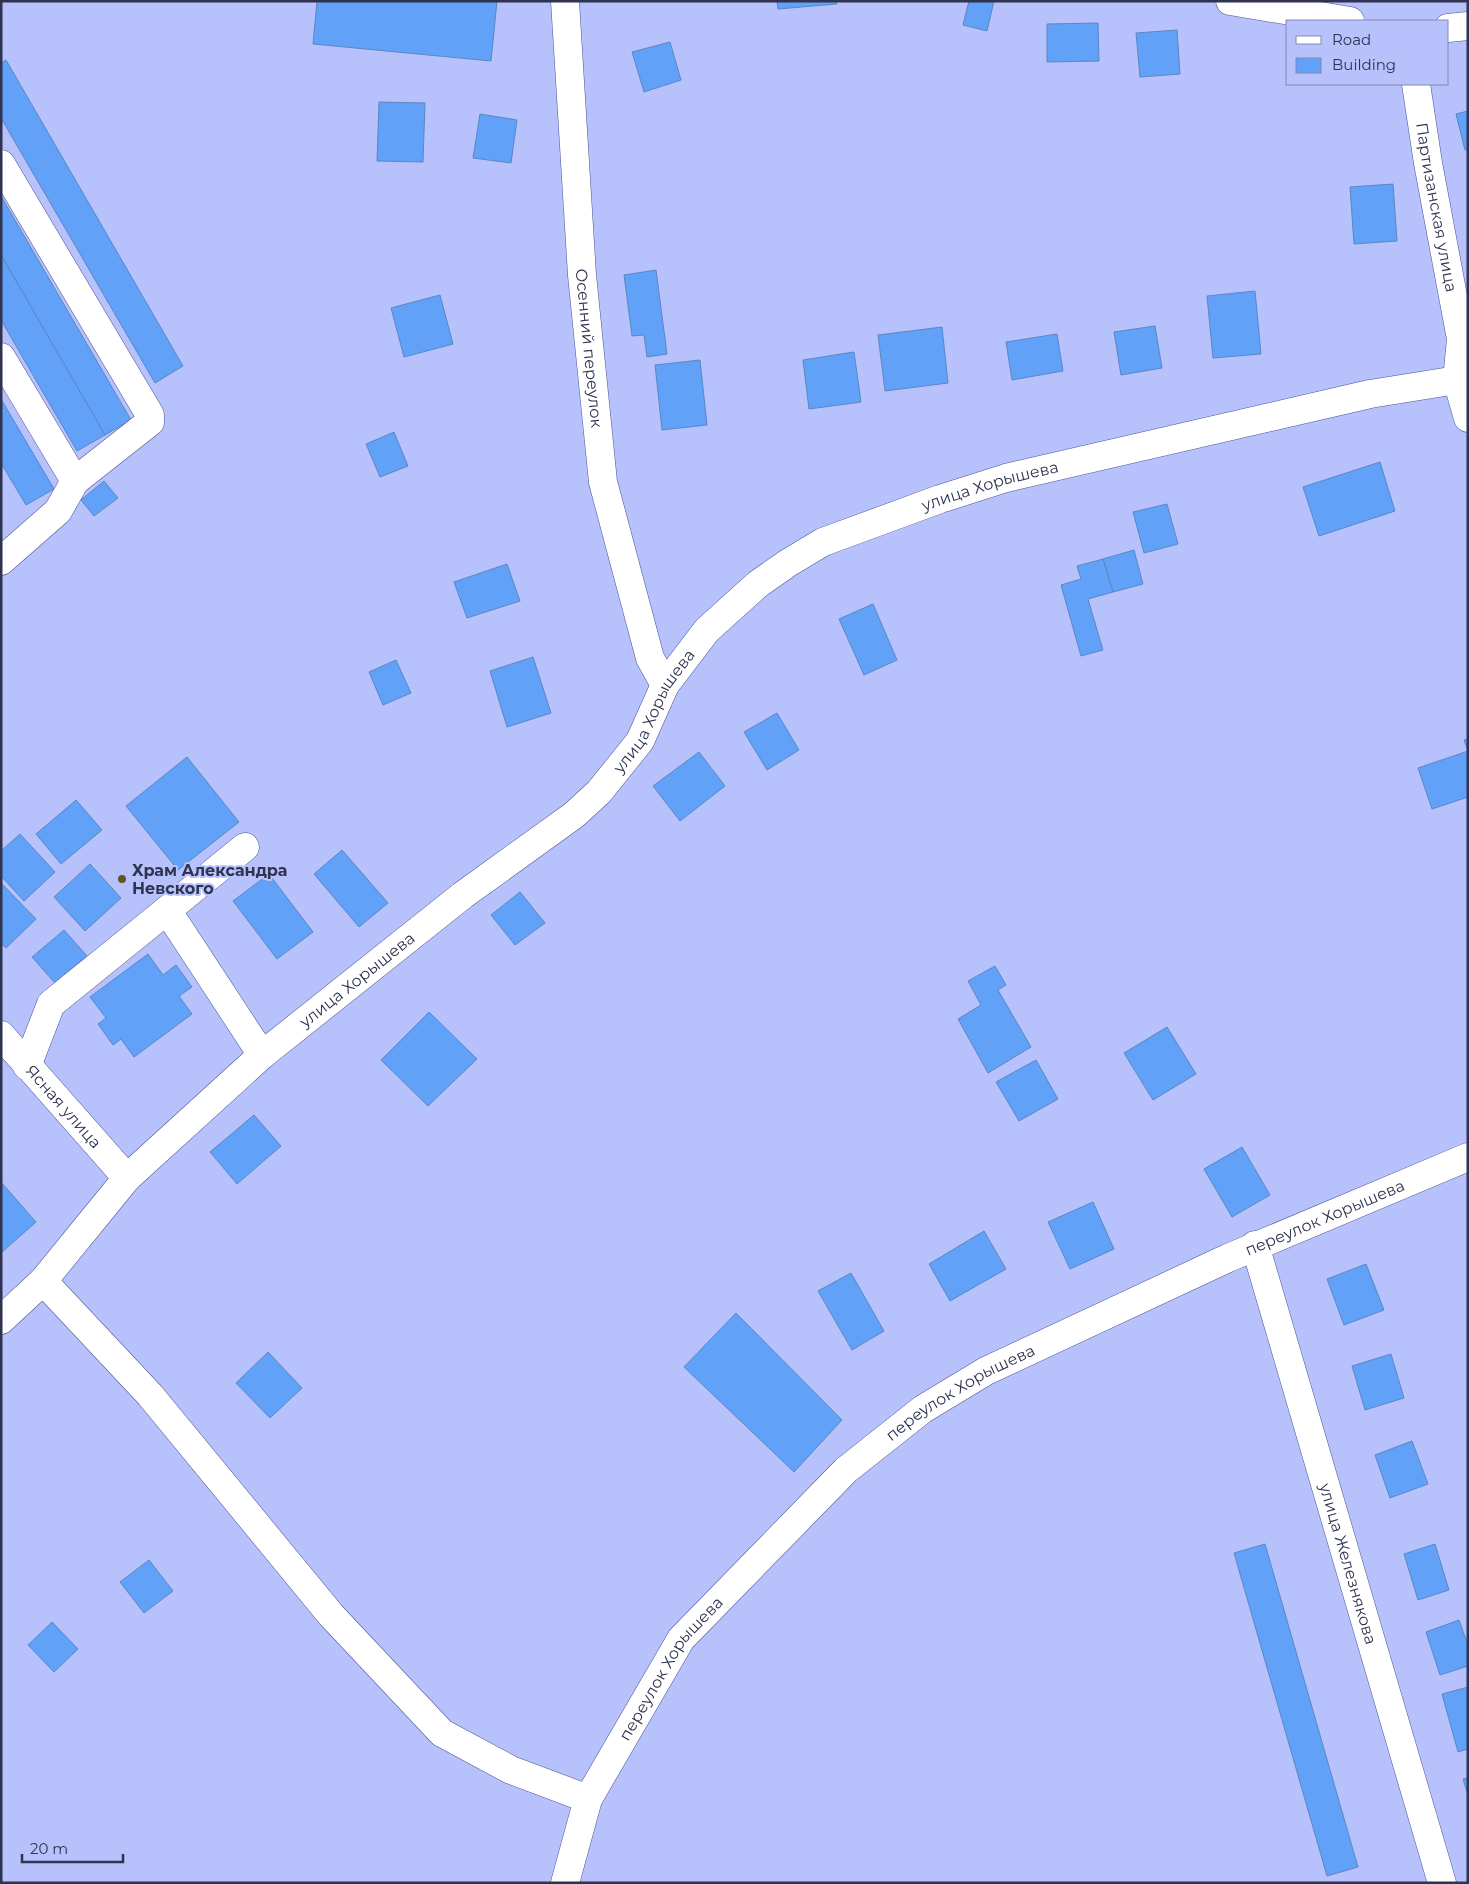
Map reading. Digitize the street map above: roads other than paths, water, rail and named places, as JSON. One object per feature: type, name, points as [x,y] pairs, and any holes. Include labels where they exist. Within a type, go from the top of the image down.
[{"type":"street","name":"Осенний переулок","points":[[565,1],[582,275],[603,482],[650,658],[665,685]]},
{"type":"street","points":[[1230,1],[1344,20]]},
{"type":"street","points":[[1449,28],[1468,26]]},
{"type":"street","name":"Партизанская улица","points":[[1416,85],[1428,164],[1461,339],[1457,380],[1468,418]]},
{"type":"street","points":[[1,164],[150,415],[150,422],[75,481],[58,511],[6,550]]},
{"type":"street","points":[[1,356],[75,481]]},
{"type":"street","name":"улица Хорышева","points":[[1,1320],[43,1281],[127,1178],[262,1055],[463,895],[574,815],[599,792],[640,741],[665,685],[708,630],[725,612],[758,584],[823,542],[940,499],[1006,478],[1360,396],[1457,380]]},
{"type":"street","points":[[27,1066],[51,1004],[245,847]]},
{"type":"street","points":[[167,910],[262,1055]]},
{"type":"street","name":"Ясная улица","points":[[1,1035],[127,1178]]},
{"type":"street","name":"переулок Хорышева","points":[[566,1883],[588,1799],[681,1638],[846,1470],[923,1409],[986,1371],[1255,1245],[1468,1157]]},
{"type":"street","name":"улица Железнякова","points":[[1255,1245],[1442,1883]]},
{"type":"street","points":[[43,1281],[150,1395],[332,1615],[442,1733],[510,1770],[588,1799]]},
{"type":"place","name":"Храм Александра Невского","points":[[122,879]]}]
